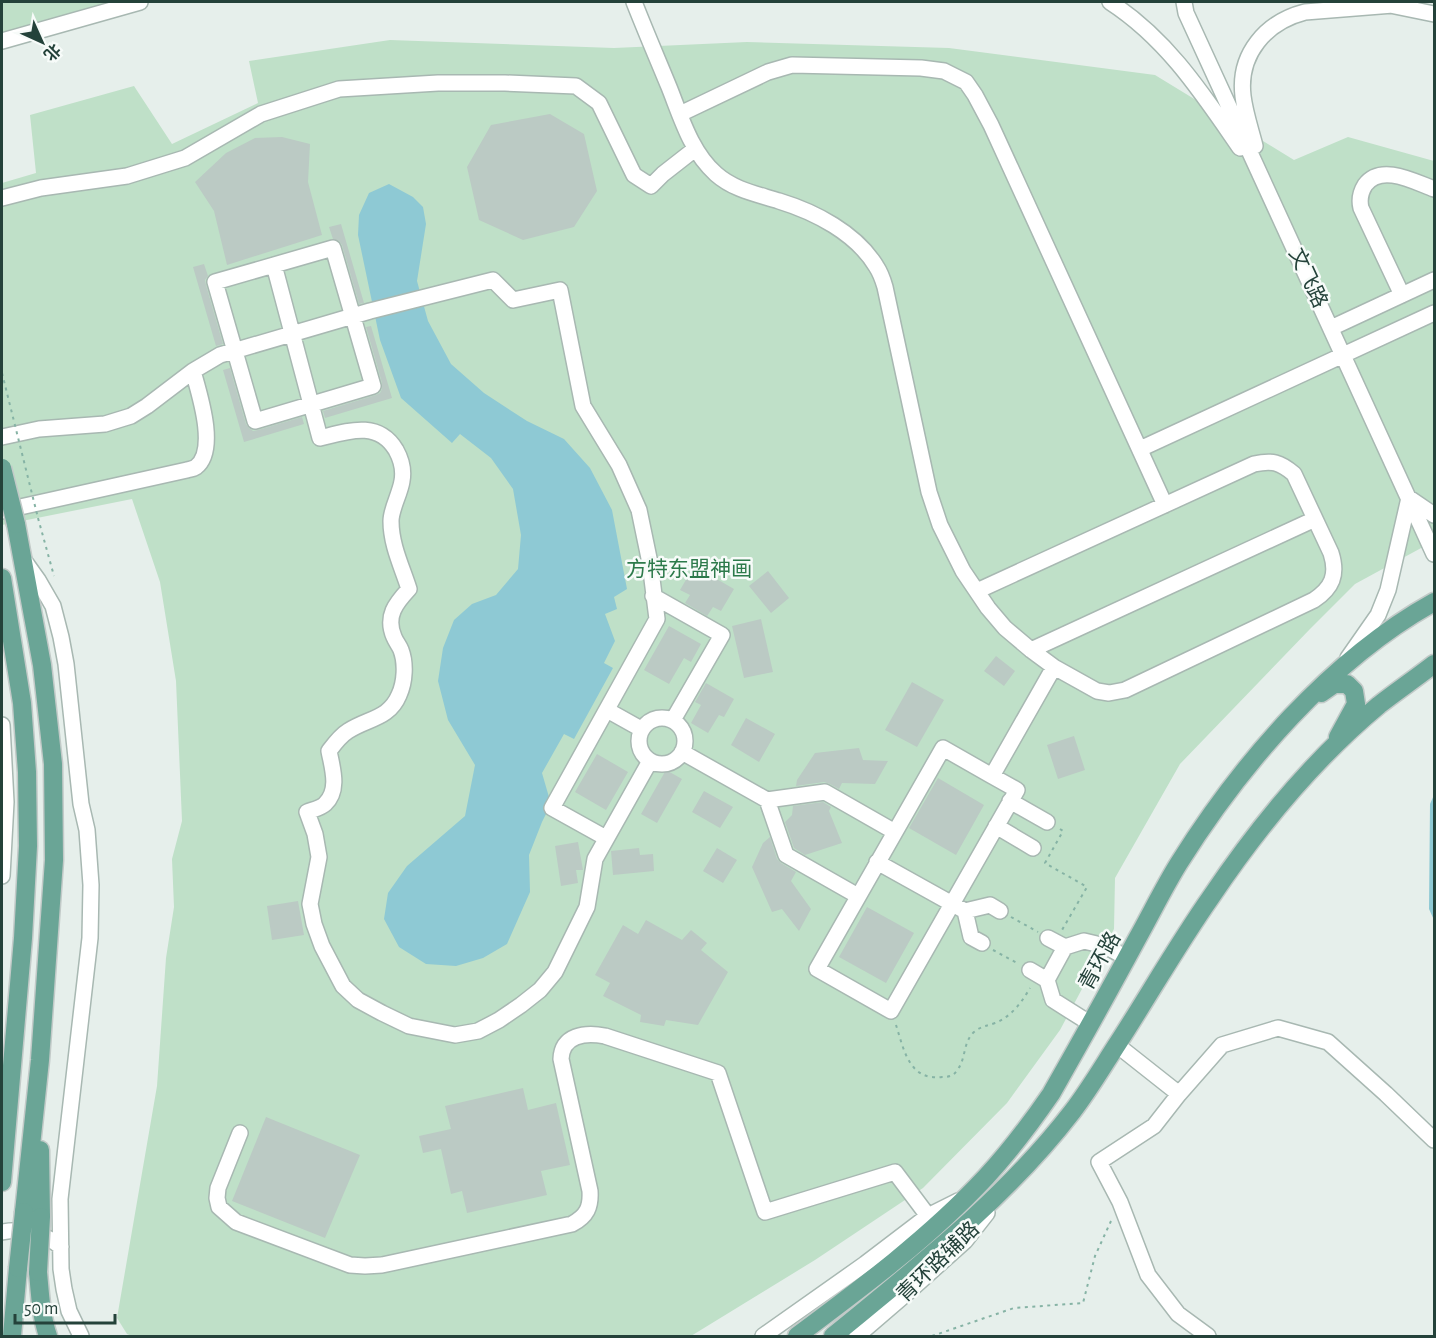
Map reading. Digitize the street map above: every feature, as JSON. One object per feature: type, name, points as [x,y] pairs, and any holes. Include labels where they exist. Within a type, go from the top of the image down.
[{"type":"main road","points":[[2,468],[16,524],[42,665],[53,764],[54,861],[32,1215],[41,1306],[48,1336]]},
{"type":"main road","points":[[2,578],[22,703],[27,772],[28,836],[23,938],[2,1182]]},
{"type":"main road","name":"青环路","points":[[797,1336],[917,1242],[964,1199],[1030,1125],[1051,1094],[1091,1024],[1179,864],[1215,809],[1293,714],[1342,667],[1408,616],[1434,602]]},
{"type":"main road","points":[[833,1336],[917,1267],[1013,1180],[1043,1148],[1074,1110],[1211,897],[1248,844],[1290,792],[1331,749],[1379,705],[1434,664]]},
{"type":"main road","points":[[1293,714],[1334,684],[1347,684],[1354,691],[1356,704],[1331,749]]},
{"type":"main road","points":[[12,1336],[18,1268],[32,1215]]},
{"type":"street","points":[[2,41],[140,2]]},
{"type":"street","points":[[634,2],[701,159],[718,176],[736,187],[806,210],[831,223],[855,242],[878,267],[888,298],[929,492],[940,525],[951,550],[977,591],[988,608],[1005,628],[1031,650],[1054,667],[1096,691],[1109,693],[1125,690],[1314,600],[1330,585],[1334,575],[1334,564],[1316,519],[1294,474],[1286,467],[1265,462],[1254,464],[977,591]]},
{"type":"street","points":[[1110,2],[1128,13],[1178,62],[1265,184]]},
{"type":"street","name":"文飞路","points":[[1184,2],[1186,13],[1434,554]]},
{"type":"street","points":[[1368,2],[1434,14]]},
{"type":"street","points":[[1265,184],[1242,86],[1247,60],[1257,43],[1270,28],[1293,15],[1393,5]]},
{"type":"street","points":[[680,114],[768,72],[792,65],[921,68],[944,71],[966,82],[991,125],[1165,505]]},
{"type":"street","points":[[2,198],[41,188],[127,176],[185,158],[261,114],[339,89],[505,83],[576,86],[599,103],[634,175],[651,186],[695,149]]},
{"type":"street","points":[[1402,295],[1361,208],[1361,192],[1366,183],[1384,174],[1434,189]]},
{"type":"street","points":[[333,248],[352,316],[373,386],[255,421],[215,282],[333,248]]},
{"type":"street","points":[[274,265],[320,438],[351,431],[370,430],[384,435],[401,458],[402,478],[391,517],[392,537],[410,589],[397,602],[391,615],[390,627],[401,650],[404,669],[401,692],[394,705],[380,717],[349,730],[337,740],[329,751],[335,779],[332,792],[325,804],[307,812],[315,834],[319,857],[310,904],[314,924],[322,946],[344,986],[358,1000],[409,1026],[455,1035],[478,1031],[521,1005],[540,990],[555,972],[587,907],[595,859],[650,761]]},
{"type":"street","points":[[2,437],[39,429],[105,424],[131,417],[193,371],[220,355],[370,311],[493,280],[513,300],[560,290],[583,406],[619,465],[639,510],[650,563],[657,619],[552,808],[606,838]]},
{"type":"street","points":[[1331,328],[1434,280]]},
{"type":"street","points":[[1140,449],[1434,313]]},
{"type":"street","points":[[2,511],[196,467],[204,457],[206,443],[204,409],[193,371]]},
{"type":"street","points":[[1342,667],[1378,615],[1388,590],[1409,498],[1434,514]]},
{"type":"street","points":[[1031,650],[1316,519]]},
{"type":"street","points":[[22,557],[53,606],[61,637],[81,804],[87,830],[91,885],[90,938],[60,1199],[64,1288],[69,1311],[81,1336]]},
{"type":"street","points":[[654,596],[722,635],[674,720]]},
{"type":"street","points":[[992,776],[1054,667]]},
{"type":"street","points":[[607,710],[641,729]]},
{"type":"street","points":[[662,717],[674,720],[682,729],[685,741],[682,752],[674,761],[662,765],[650,761],[642,753],[638,741],[641,729],[650,721],[662,717]]},
{"type":"street","points":[[2,724],[6,802],[2,876]]},
{"type":"street","points":[[943,748],[1017,790],[1010,801],[958,908],[891,1011],[817,969],[943,748]]},
{"type":"street","points":[[682,752],[767,800],[825,792],[895,832]]},
{"type":"street","points":[[767,800],[786,855],[858,896]]},
{"type":"street","points":[[1010,801],[1047,822]]},
{"type":"street","points":[[996,826],[1034,848]]},
{"type":"street","points":[[878,862],[958,908],[971,937],[982,943]]},
{"type":"street","points":[[958,908],[990,904],[1000,910]]},
{"type":"street","points":[[1091,1024],[1053,1000],[1038,975],[1056,942],[1084,941],[1105,946],[1127,958]]},
{"type":"street","points":[[1208,1336],[1178,1314],[1148,1275],[1120,1202],[1099,1162],[1154,1126],[1222,1045],[1278,1028],[1328,1042],[1434,1140]]},
{"type":"street","points":[[240,1132],[218,1188],[219,1207],[236,1222],[350,1265],[382,1265],[572,1224],[581,1219],[586,1212],[590,1202],[590,1191],[561,1051],[568,1042],[576,1037],[595,1034],[718,1073],[765,1212],[895,1172],[928,1216]]},
{"type":"street","points":[[1117,1045],[1179,1094]]},
{"type":"street","name":"青环路辅路","points":[[856,1336],[965,1241],[1013,1180]]},
{"type":"street","points":[[763,1336],[928,1216],[964,1199]]},
{"type":"street","points":[[2,1232],[28,1231],[43,1235],[61,1247]]},
{"type":"path","points":[[2,373],[54,574],[53,606]]},
{"type":"path","points":[[1000,910],[1056,942],[1087,887],[1045,863],[1064,831]]},
{"type":"path","points":[[891,1011],[906,1054],[914,1069],[922,1076],[933,1078],[951,1076],[958,1070],[965,1053],[966,1043],[973,1033],[982,1027],[997,1023],[1010,1014],[1023,1000],[1038,975],[982,943]]},
{"type":"path","points":[[932,1336],[1014,1308],[1083,1302],[1095,1256],[1120,1202]]},
{"type":"green space","points":[[2,2],[140,2],[2,41]]},
{"type":"green space","name":"方特东盟神画","points":[[390,40],[614,48],[747,42],[949,48],[1155,75],[1294,160],[1348,137],[1434,161],[1434,541],[1355,584],[1180,764],[1115,878],[1114,929],[1060,1030],[1007,1103],[923,1188],[815,1260],[691,1336],[132,1336],[127,1334],[117,1318],[157,1086],[166,958],[174,907],[172,859],[182,821],[176,681],[160,582],[132,499],[2,525],[2,183],[36,173],[30,115],[134,86],[172,144],[258,103],[249,61]]},
{"type":"water","points":[[389,184],[413,197],[423,207],[426,224],[417,281],[428,321],[451,364],[484,393],[527,421],[564,439],[590,468],[612,510],[627,589],[614,597],[617,609],[605,614],[615,641],[604,663],[613,668],[574,739],[564,734],[542,773],[551,804],[529,855],[530,892],[507,944],[483,958],[456,966],[426,964],[399,947],[384,919],[388,893],[407,866],[465,816],[475,765],[448,720],[438,681],[443,648],[454,620],[472,604],[496,595],[518,569],[521,535],[513,489],[491,458],[460,434],[452,443],[401,398],[380,340],[358,235],[359,215],[369,193]]},
{"type":"water","points":[[1434,795],[1434,920],[1429,909],[1430,804]]},
{"type":"building","points":[[550,114],[584,134],[597,191],[574,227],[523,240],[479,220],[467,167],[491,125]]},
{"type":"building","points":[[282,137],[310,144],[308,182],[322,235],[227,265],[214,211],[195,182],[226,153],[255,138]]},
{"type":"building","points":[[341,224],[364,303],[359,304],[342,245],[333,239],[329,227]]},
{"type":"building","points":[[204,264],[208,276],[205,280],[206,285],[223,344],[216,346],[193,267]]},
{"type":"building","points":[[371,326],[392,398],[325,418],[323,411],[376,395],[382,389],[366,327]]},
{"type":"building","points":[[230,368],[249,428],[253,431],[258,430],[302,417],[304,424],[244,442],[223,370]]},
{"type":"building","points":[[694,566],[734,589],[721,611],[713,607],[707,616],[685,603],[690,595],[680,590]]},
{"type":"building","points":[[768,571],[789,598],[771,613],[749,586]]},
{"type":"building","points":[[761,619],[773,672],[744,678],[732,626]]},
{"type":"building","points":[[669,626],[701,644],[691,662],[684,658],[669,684],[644,670]]},
{"type":"building","points":[[996,656],[1015,671],[1004,686],[984,671]]},
{"type":"building","points":[[912,682],[944,700],[917,747],[885,730]]},
{"type":"building","points":[[706,683],[734,699],[724,717],[719,715],[708,733],[691,723],[701,705],[695,702]]},
{"type":"building","points":[[746,718],[775,734],[759,762],[731,745]]},
{"type":"building","points":[[1074,736],[1085,770],[1058,779],[1047,745]]},
{"type":"building","points":[[859,748],[863,760],[888,761],[875,784],[842,783],[839,789],[824,782],[796,786],[797,780],[815,753]]},
{"type":"building","points":[[597,754],[628,772],[606,810],[575,792]]},
{"type":"building","points":[[666,770],[682,779],[657,823],[641,814]]},
{"type":"building","points":[[938,778],[984,805],[956,855],[909,828]]},
{"type":"building","points":[[704,791],[733,807],[720,828],[692,812]]},
{"type":"building","points":[[823,802],[831,807],[829,811],[842,843],[805,855],[794,848],[785,822],[792,815],[793,806]]},
{"type":"building","points":[[770,837],[777,859],[796,872],[791,881],[811,909],[799,931],[782,909],[772,912],[752,867],[763,843]]},
{"type":"building","points":[[578,842],[583,870],[576,870],[578,883],[561,886],[555,846]]},
{"type":"building","points":[[639,848],[640,855],[653,854],[654,871],[613,875],[611,851]]},
{"type":"building","points":[[717,848],[737,860],[723,883],[703,871]]},
{"type":"building","points":[[298,901],[304,935],[272,940],[267,906]]},
{"type":"building","points":[[867,907],[914,933],[886,983],[839,957]]},
{"type":"building","points":[[646,920],[682,940],[691,930],[707,943],[701,950],[728,972],[698,1025],[666,1020],[664,1026],[640,1022],[641,1015],[603,996],[610,983],[595,975],[623,925],[638,934]]},
{"type":"building","points":[[523,1088],[528,1110],[556,1103],[570,1165],[541,1171],[547,1195],[467,1213],[462,1191],[451,1194],[441,1149],[423,1153],[419,1136],[451,1129],[445,1106]]},
{"type":"building","points":[[266,1117],[360,1155],[325,1238],[232,1201]]}]
